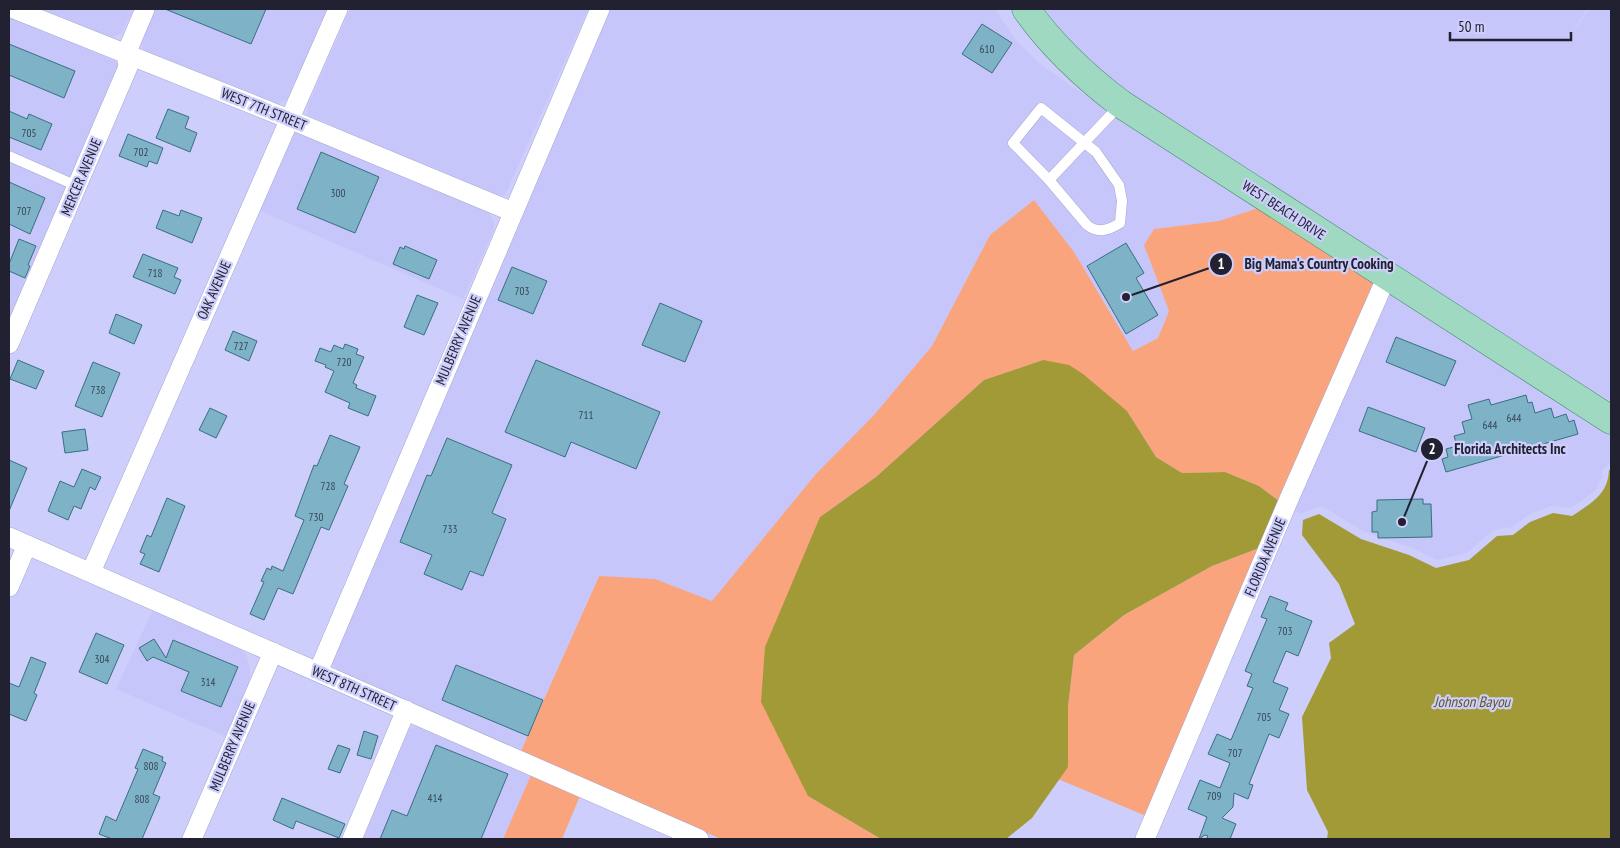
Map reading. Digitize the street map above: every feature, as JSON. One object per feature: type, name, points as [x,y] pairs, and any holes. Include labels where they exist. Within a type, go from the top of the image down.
[{"type":"main road","name":"WEST BEACH DRIVE","points":[[1026,9],[1041,30],[1066,58],[1093,83],[1120,104],[1611,420]]},
{"type":"street","name":"WEST 7TH STREET","points":[[14,9],[289,119],[513,212]]},
{"type":"street","name":"MERCER AVENUE","points":[[9,344],[128,67],[126,54],[145,9]]},
{"type":"street","name":"OAK AVENUE","points":[[91,572],[338,9]]},
{"type":"street","name":"MULBERRY AVENUE","points":[[318,672],[600,9]]},
{"type":"street","name":"FLORIDA AVENUE","points":[[1145,839],[1289,499],[1387,276]]},
{"type":"street","name":"WEST 8TH STREET","points":[[9,537],[698,839]]},
{"type":"street","points":[[9,587],[27,545]]},
{"type":"street","name":"MULBERRY AVENUE","points":[[192,839],[273,652]]},
{"type":"street","points":[[352,839],[406,710]]},
{"type":"lane","points":[[1049,180],[1120,104]]},
{"type":"lane","points":[[1041,108],[1085,143],[1096,152],[1119,185],[1122,201],[1120,223],[1113,228],[1102,231],[1093,230],[1087,225],[1049,180],[1013,143],[1041,108]]},
{"type":"lane","points":[[9,156],[77,186]]},
{"type":"shaded area","points":[[43,9],[133,9],[122,33],[112,38]]},
{"type":"shaded area","points":[[151,9],[329,9],[289,98],[278,104],[267,104],[144,51],[140,34]]},
{"type":"shaded area","points":[[350,9],[588,9],[505,195],[497,197],[308,115],[307,108]]},
{"type":"shaded area","points":[[610,9],[995,9],[1016,40],[1039,63],[1258,208],[1219,221],[1154,229],[1144,245],[1169,311],[1158,338],[1133,351],[1074,252],[1034,200],[990,235],[932,346],[874,415],[815,475],[712,601],[655,579],[598,576],[521,751],[339,671],[330,662],[423,440]]},
{"type":"shaded area","points":[[1044,9],[1587,9],[1560,51],[1589,9],[1611,9],[1611,401],[1526,352],[1128,94],[1079,51]]},
{"type":"shaded area","points":[[9,18],[18,19],[119,63],[117,83],[9,333]]},
{"type":"shaded area","points":[[298,132],[486,210],[490,214],[494,222],[494,229],[463,299],[258,210],[292,133]]},
{"type":"shaded area","points":[[1034,200],[1074,252],[1133,351],[1158,338],[1169,311],[1144,245],[1154,229],[1219,221],[1258,208],[1375,282],[1279,501],[1259,486],[1225,472],[1182,473],[1156,457],[1127,411],[1043,360],[984,380],[876,477],[820,517],[808,796],[881,839],[721,839],[521,751],[599,576],[655,579],[712,601],[815,475],[874,415],[932,346],[990,235]]},
{"type":"shaded area","points":[[1389,291],[1518,372],[1611,434],[1611,462],[1602,470],[1602,477],[1595,491],[1571,508],[1551,506],[1528,515],[1512,527],[1493,530],[1467,553],[1437,560],[1412,548],[1365,532],[1323,507],[1302,513],[1293,512]]},
{"type":"shaded area","points":[[1259,548],[1146,816],[1058,779],[1068,767],[1068,707],[1074,655],[1124,615],[1212,566]]},
{"type":"shaded area","points":[[153,610],[238,647],[246,654],[250,669],[249,687],[227,737],[116,689]]},
{"type":"shaded area","points":[[417,727],[531,775],[504,839],[359,839],[406,733],[410,728]]},
{"type":"shaded area","points":[[531,775],[580,796],[562,839],[503,839]]},
{"type":"water","points":[[1043,360],[1069,365],[1083,374],[1127,411],[1156,457],[1182,473],[1225,472],[1259,486],[1279,501],[1259,548],[1212,566],[1124,615],[1074,655],[1068,707],[1068,767],[1032,818],[1006,839],[881,839],[808,796],[761,702],[765,647],[820,517],[876,477],[984,380]]},
{"type":"water","name":"Johnson Bayou","points":[[1609,470],[1611,470],[1611,839],[1327,839],[1328,832],[1307,790],[1302,717],[1331,658],[1329,643],[1355,624],[1339,584],[1302,535],[1303,520],[1319,514],[1361,539],[1409,555],[1436,568],[1469,560],[1497,536],[1513,535],[1530,522],[1553,513],[1572,516],[1597,498],[1602,492],[1608,479]]},
{"type":"building","points":[[165,9],[266,9],[251,44]]},
{"type":"building","points":[[982,24],[1012,43],[992,73],[962,54]]},
{"type":"building","points":[[9,44],[75,71],[64,98],[9,75]]},
{"type":"building","points":[[168,109],[189,117],[185,128],[197,133],[190,152],[156,138]]},
{"type":"building","points":[[9,111],[27,119],[29,114],[52,124],[41,150],[9,137]]},
{"type":"building","points":[[128,134],[163,148],[157,164],[149,161],[147,167],[119,156]]},
{"type":"building","points":[[321,152],[379,177],[355,233],[297,209]]},
{"type":"building","points":[[9,182],[45,198],[30,234],[9,224]]},
{"type":"building","points":[[163,210],[179,216],[181,210],[202,218],[192,243],[156,228]]},
{"type":"building","points":[[19,239],[36,246],[25,278],[9,271],[9,264]]},
{"type":"building","points":[[1126,243],[1144,273],[1136,278],[1158,315],[1126,334],[1087,266]]},
{"type":"building","points":[[405,246],[437,260],[429,279],[393,264],[400,247],[404,249]]},
{"type":"building","points":[[143,254],[178,268],[174,277],[181,280],[175,294],[133,277]]},
{"type":"building","points":[[512,267],[547,281],[533,314],[498,300]]},
{"type":"building","points":[[417,295],[438,303],[424,335],[404,327]]},
{"type":"building","points":[[660,303],[702,321],[685,362],[642,345]]},
{"type":"building","points":[[116,314],[142,325],[134,344],[109,333]]},
{"type":"building","points":[[233,331],[257,341],[249,361],[225,350]]},
{"type":"building","points":[[1396,337],[1456,361],[1445,386],[1386,362]]},
{"type":"building","points":[[345,344],[358,349],[356,354],[364,357],[353,383],[357,385],[356,388],[376,396],[368,416],[348,408],[350,403],[325,392],[334,371],[325,367],[326,365],[315,361],[320,348],[331,352],[334,345],[343,349]]},
{"type":"building","points":[[18,360],[44,371],[36,389],[10,379]]},
{"type":"building","points":[[536,360],[660,412],[636,469],[571,442],[565,457],[505,432]]},
{"type":"building","points":[[93,362],[120,373],[102,417],[75,406]]},
{"type":"building","points":[[1526,395],[1528,403],[1532,402],[1535,413],[1551,408],[1554,418],[1566,414],[1569,422],[1574,420],[1578,434],[1446,472],[1442,459],[1448,457],[1446,449],[1457,446],[1454,436],[1465,433],[1462,422],[1472,419],[1468,405],[1489,399],[1491,405]]},
{"type":"building","points":[[1368,407],[1425,428],[1416,452],[1359,431]]},
{"type":"building","points":[[210,408],[227,416],[216,438],[199,430]]},
{"type":"building","points":[[85,429],[88,450],[65,453],[62,432]]},
{"type":"building","points":[[330,435],[360,447],[344,484],[348,486],[329,530],[321,527],[293,594],[278,588],[264,620],[250,614],[264,582],[261,581],[267,568],[271,570],[272,566],[283,571],[304,520],[295,516],[314,465],[317,466]]},
{"type":"building","points":[[447,438],[512,465],[492,513],[506,519],[483,576],[470,571],[462,590],[424,574],[432,555],[400,542],[427,475],[431,476]]},
{"type":"building","points":[[9,460],[27,468],[9,511]]},
{"type":"building","points":[[82,469],[101,477],[95,490],[90,487],[81,509],[74,506],[68,520],[48,511],[60,481],[74,487]]},
{"type":"building","points":[[167,498],[185,506],[159,572],[140,564],[145,554],[140,552],[147,535],[151,537]]},
{"type":"building","points":[[1423,499],[1423,504],[1431,504],[1432,537],[1378,538],[1378,532],[1372,532],[1372,512],[1377,511],[1377,500]]},
{"type":"building","points":[[1270,596],[1288,603],[1285,610],[1312,621],[1298,656],[1286,651],[1273,682],[1288,688],[1279,710],[1289,714],[1279,738],[1269,734],[1249,784],[1253,785],[1248,799],[1234,793],[1233,807],[1222,818],[1236,824],[1230,839],[1206,839],[1208,836],[1205,835],[1199,839],[1207,817],[1188,809],[1200,780],[1220,788],[1230,763],[1208,754],[1217,734],[1231,740],[1253,688],[1247,686],[1252,674],[1245,671],[1267,619],[1261,617]]},
{"type":"building","points":[[96,633],[124,645],[107,684],[79,672]]},
{"type":"building","points":[[154,639],[166,658],[173,640],[238,667],[221,707],[181,691],[189,672],[153,657],[147,661],[139,648]]},
{"type":"building","points":[[31,657],[46,663],[34,693],[37,695],[26,721],[9,714],[9,683],[19,687]]},
{"type":"building","points":[[456,665],[543,700],[528,736],[442,700]]},
{"type":"building","points":[[364,731],[378,736],[371,759],[357,755]]},
{"type":"building","points":[[338,745],[350,749],[340,773],[328,769]]},
{"type":"building","points":[[436,745],[508,774],[481,839],[380,839],[392,810],[407,816]]},
{"type":"building","points":[[143,749],[163,757],[162,761],[166,763],[153,794],[160,797],[142,839],[112,839],[99,834],[106,816],[116,821],[138,769],[135,768]]},
{"type":"building","points":[[282,798],[345,824],[339,838],[296,821],[293,829],[273,820]]},
{"type":"place","name":"Big Mama's Country Cooking","points":[[1126,297]]},
{"type":"place","name":"Florida Architects Inc","points":[[1402,522]]}]
